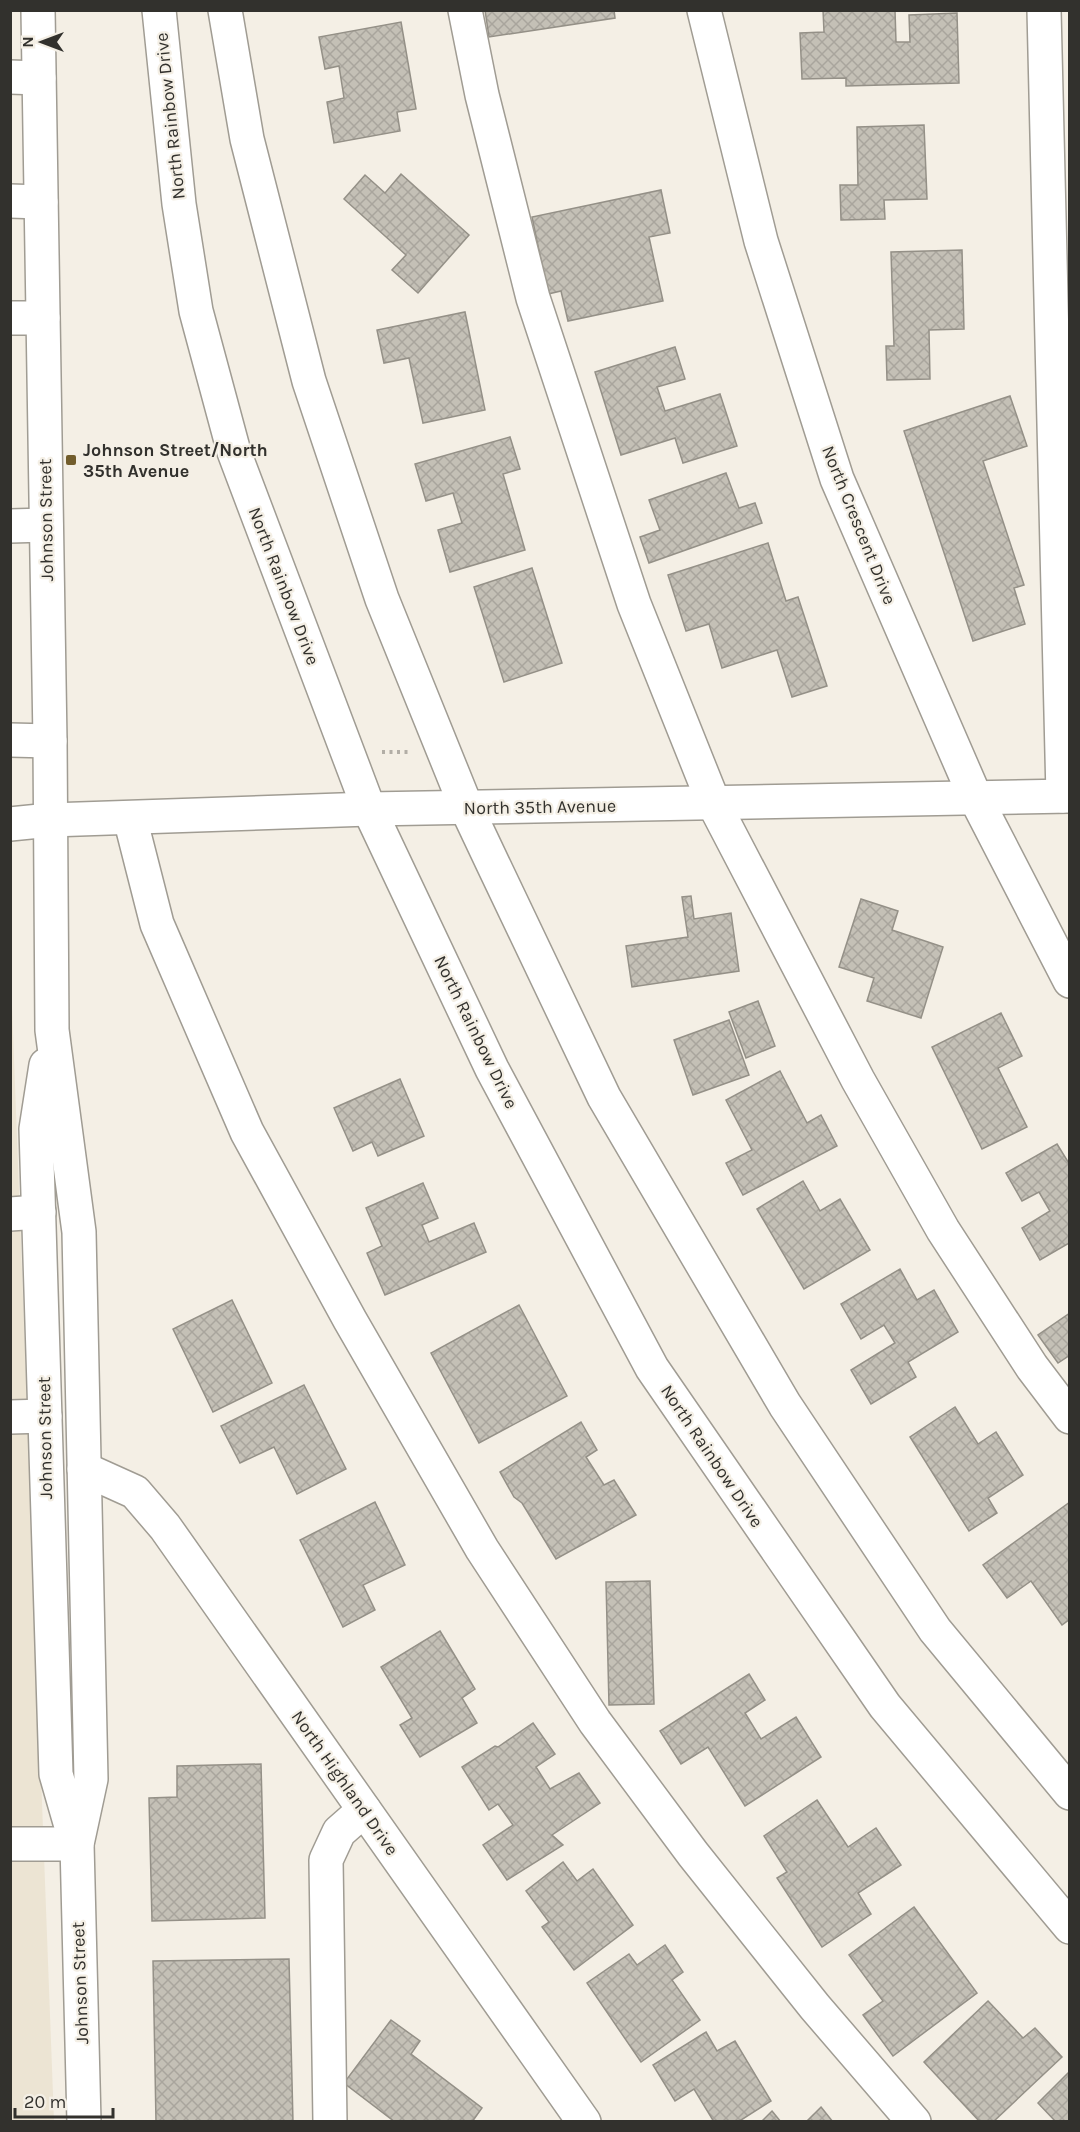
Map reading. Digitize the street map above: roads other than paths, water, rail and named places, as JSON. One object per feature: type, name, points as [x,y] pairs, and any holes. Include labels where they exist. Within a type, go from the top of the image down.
[{"type":"street","name":"Johnson Street","points":[[38,10],[25,78],[26,201],[43,318],[52,1030],[79,1233],[91,1779],[77,1844],[84,2121]]},
{"type":"street","name":"North Rainbow Drive","points":[[159,10],[179,204],[199,322],[234,452],[369,809],[492,1069],[652,1368],[885,1706],[1070,1927]]},
{"type":"street","points":[[225,10],[247,139],[309,381],[382,599],[467,809],[604,1097],[785,1405],[935,1630],[1070,1793]]},
{"type":"street","points":[[465,10],[482,95],[533,298],[634,604],[714,804],[858,1080],[943,1230],[1032,1367],[1070,1417]]},
{"type":"street","name":"North Crescent Drive","points":[[704,10],[761,241],[837,479],[976,799],[1070,981]]},
{"type":"street","points":[[1044,10],[1066,796]]},
{"type":"street","points":[[10,318],[43,318]]},
{"type":"street","points":[[10,526],[46,525]]},
{"type":"street","points":[[10,740],[50,741]]},
{"type":"street","name":"North 35th Avenue","points":[[10,824],[50,820],[369,809],[467,809],[1066,796]]},
{"type":"street","points":[[130,818],[157,924],[247,1132],[350,1320],[482,1549],[595,1722],[693,1854],[815,2007],[914,2121]]},
{"type":"street","name":"Johnson Street","points":[[52,1030],[25,1213],[45,1416],[56,1774],[77,1844]]},
{"type":"street","points":[[10,1417],[45,1416]]},
{"type":"street","name":"North Highland Drive","points":[[84,1469],[135,1492],[165,1527],[584,2121]]},
{"type":"street","points":[[330,2121],[326,1860],[339,1832],[364,1810]]},
{"type":"street","points":[[10,1845],[77,1844]]},
{"type":"place","name":"Johnson Street/North 35th Avenue","points":[[71,460]]}]
